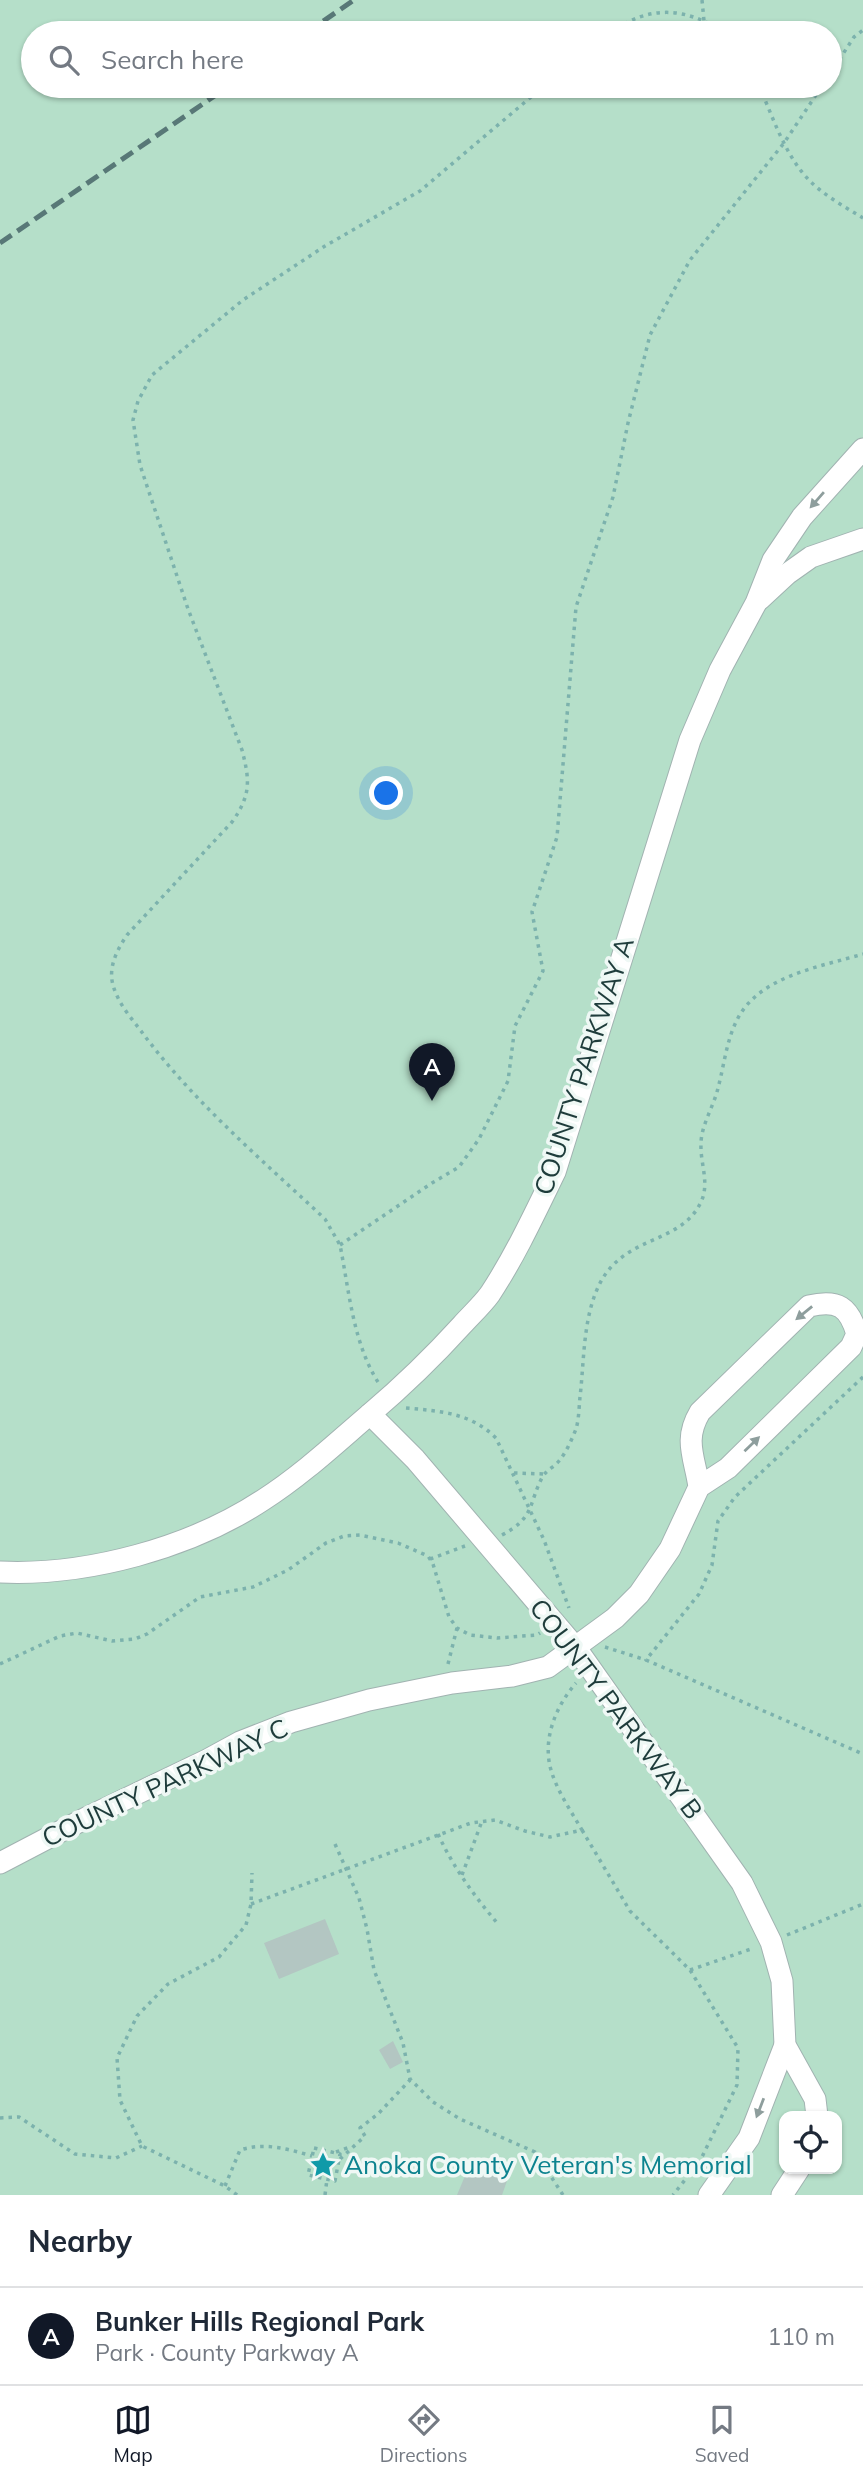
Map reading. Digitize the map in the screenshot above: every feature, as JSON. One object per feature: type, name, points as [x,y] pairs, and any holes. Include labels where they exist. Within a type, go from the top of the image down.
[{"type":"street","name":"COUNTY PARKWAY A","points":[[0,1573],[65,1569],[117,1561],[168,1546],[260,1502],[323,1457],[432,1358],[489,1295],[524,1235],[555,1172],[690,740],[720,670],[756,603],[772,560],[802,517],[863,449]]},
{"type":"street","name":"COUNTY PARKWAY A","points":[[756,603],[787,574],[811,557],[863,539]]},
{"type":"street","points":[[824,1303],[842,1306],[852,1317],[857,1334],[851,1347],[727,1468],[699,1487],[690,1443],[693,1423],[699,1412],[810,1306],[824,1303]]},
{"type":"street","name":"COUNTY PARKWAY B","points":[[370,1414],[415,1459],[576,1648],[742,1883],[771,1942],[782,1980],[785,2045]]},
{"type":"street","name":"COUNTY PARKWAY C","points":[[0,1863],[240,1742],[291,1722],[334,1709],[443,1685],[540,1671],[615,1618],[639,1594],[670,1549],[699,1487]]},
{"type":"street","points":[[785,2045],[815,2099],[816,2111]]},
{"type":"street","points":[[709,2195],[749,2138],[785,2045]]},
{"type":"street","points":[[782,2195],[796,2174]]},
{"type":"path","points":[[628,21],[650,13],[687,14],[704,21],[702,0]]},
{"type":"path","points":[[842,56],[854,37],[863,30]]},
{"type":"path","points":[[379,1383],[370,1369],[359,1338],[340,1245],[325,1219],[201,1104],[174,1074],[123,1007],[112,982],[118,948],[127,935],[232,822],[248,794],[247,767],[242,750],[188,609],[140,465],[135,443],[134,412],[152,375],[243,300],[325,246],[420,191],[530,98]]},
{"type":"path","points":[[764,98],[797,166],[810,181],[863,218]]},
{"type":"path","points":[[340,1245],[432,1182],[459,1167],[479,1139],[508,1081],[516,1026],[543,971],[532,912],[558,837],[576,607],[613,496],[650,335],[690,261],[785,143],[814,98]]},
{"type":"path","points":[[530,1511],[544,1474],[559,1461],[576,1427],[590,1308],[607,1269],[639,1245],[682,1225],[701,1201],[705,1189],[701,1143],[718,1088],[722,1064],[735,1023],[743,1009],[752,998],[782,980],[863,954]]},
{"type":"path","points":[[646,1660],[699,1594],[712,1565],[716,1528],[722,1513],[735,1497],[863,1377]]},
{"type":"path","points":[[406,1408],[455,1415],[480,1423],[496,1438],[553,1563],[564,1598],[573,1614]]},
{"type":"path","points":[[513,1474],[544,1474]]},
{"type":"path","points":[[0,1664],[60,1636],[77,1633],[112,1641],[135,1639],[147,1634],[200,1597],[253,1587],[288,1570],[326,1543],[344,1536],[360,1535],[398,1543],[428,1556],[433,1564],[449,1617],[457,1628],[470,1634],[497,1639],[537,1635]]},
{"type":"path","points":[[443,1685],[457,1628]]},
{"type":"path","points":[[616,1651],[646,1660],[863,1754]]},
{"type":"path","points":[[574,1685],[554,1720],[550,1734],[549,1755],[556,1783],[630,1911],[690,1970],[738,2048],[737,2085],[700,2161],[673,2195]]},
{"type":"path","points":[[251,1904],[438,1834],[482,1821],[495,1820],[550,1837],[582,1830]]},
{"type":"path","points":[[462,1876],[482,1821]]},
{"type":"path","points":[[438,1834],[479,1902],[498,1924]]},
{"type":"path","points":[[335,1844],[359,1898],[374,1970],[403,2043],[410,2080],[433,2102],[460,2119],[535,2152],[563,2195]]},
{"type":"path","points":[[237,2195],[225,2186],[142,2146],[120,2100],[117,2058],[136,2016],[168,1984],[219,1957],[246,1925],[251,1904],[252,1873]]},
{"type":"path","points":[[336,2153],[365,2136],[360,2128],[378,2114],[410,2080]]},
{"type":"path","points":[[0,2118],[19,2118],[75,2154],[116,2158],[142,2146]]},
{"type":"path","points":[[225,2186],[240,2150],[253,2146],[286,2148],[312,2156]]},
{"type":"path","points":[[340,2159],[350,2147]]},
{"type":"path","points":[[314,2148],[341,2154],[335,2180],[308,2175],[312,2156],[314,2148]]},
{"type":"path","points":[[325,2195],[327,2179]]},
{"type":"green space","points":[[0,0],[863,0],[863,2195],[0,2195]]},
{"type":"building","points":[[325,1919],[339,1954],[279,1979],[264,1943]]},
{"type":"building","points":[[393,2041],[403,2062],[390,2069],[379,2050]]},
{"type":"building","points":[[470,2164],[507,2181],[502,2195],[457,2195]]},
{"type":"railway","points":[[323,21],[354,0]]},
{"type":"railway","points":[[0,243],[211,98]]},
{"type":"place","name":"Bunker Hills Regional Park","points":[[432,1101]]},
{"type":"place","name":"Anoka County Veteran's Memorial","points":[[323,2165]]}]
